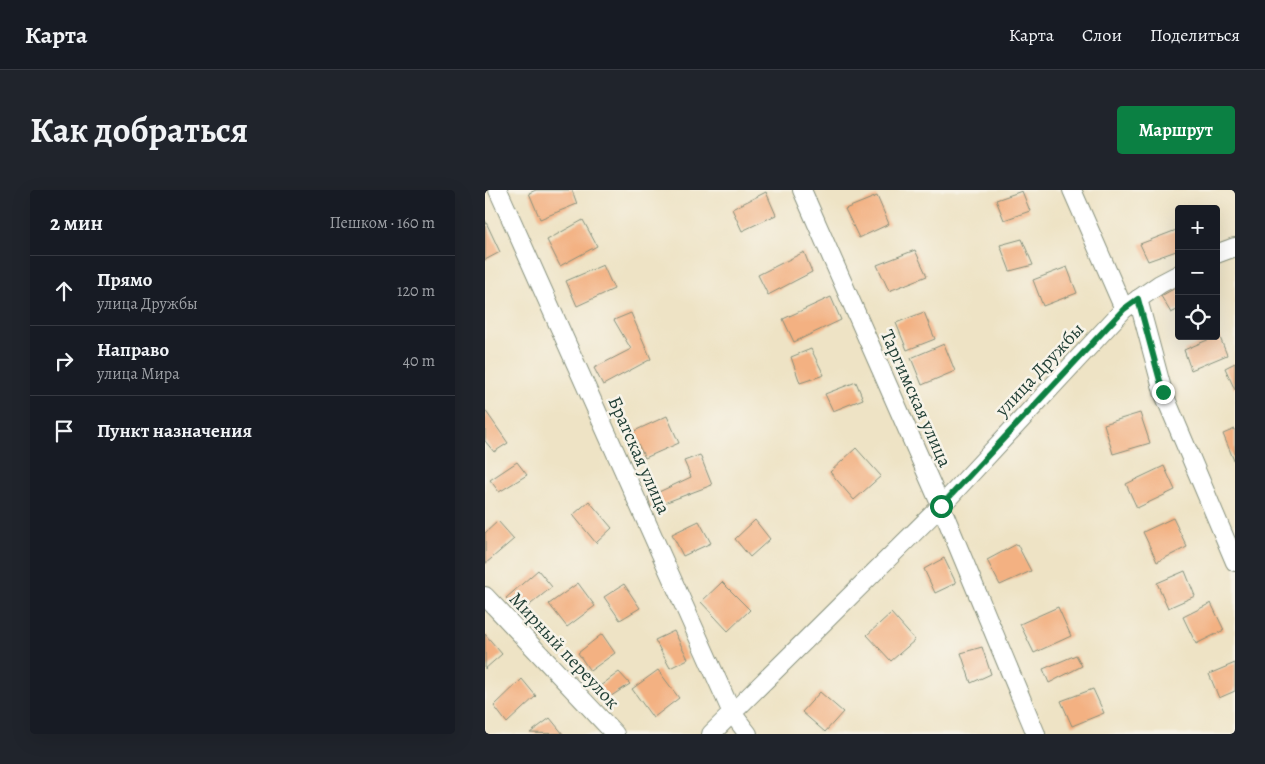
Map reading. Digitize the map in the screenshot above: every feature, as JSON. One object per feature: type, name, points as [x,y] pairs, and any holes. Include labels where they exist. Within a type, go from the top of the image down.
[{"type":"street","name":"Братская улица","points":[[498,190],[732,713],[748,734]]},
{"type":"street","name":"Таргимская улица","points":[[802,190],[941,506],[1036,734]]},
{"type":"street","points":[[1072,190],[1131,304],[1163,392],[1235,562]]},
{"type":"street","points":[[1220,253],[1235,247]]},
{"type":"street","name":"улица Дружбы","points":[[711,734],[941,506],[1131,304],[1175,276]]},
{"type":"street","name":"Мирный переулок","points":[[485,596],[615,734]]},
{"type":"building","points":[[536,190],[572,190],[577,204],[540,219],[529,193]]},
{"type":"building","points":[[1022,191],[1030,211],[1004,220],[996,200]]},
{"type":"building","points":[[766,192],[776,215],[742,231],[732,209]]},
{"type":"building","points":[[877,196],[889,224],[859,238],[845,209]]},
{"type":"building","points":[[485,220],[500,252],[485,260]]},
{"type":"building","points":[[583,220],[597,246],[560,266],[547,240]]},
{"type":"building","points":[[1175,231],[1175,251],[1148,261],[1140,244]]},
{"type":"building","points":[[1022,239],[1033,265],[1010,271],[1000,245]]},
{"type":"building","points":[[915,250],[927,276],[889,291],[877,265]]},
{"type":"building","points":[[804,252],[812,272],[768,295],[758,275]]},
{"type":"building","points":[[603,265],[614,289],[577,306],[566,281]]},
{"type":"building","points":[[1067,267],[1077,293],[1043,306],[1033,280]]},
{"type":"building","points":[[1175,288],[1175,311],[1171,313],[1161,296]]},
{"type":"building","points":[[831,297],[841,320],[794,342],[783,319]]},
{"type":"building","points":[[924,312],[935,339],[907,350],[896,323]]},
{"type":"building","points":[[631,313],[651,359],[603,385],[594,368],[631,349],[614,320]]},
{"type":"building","points":[[1220,338],[1227,355],[1191,370],[1184,350],[1207,340],[1220,340]]},
{"type":"building","points":[[944,344],[955,371],[922,385],[911,358]]},
{"type":"building","points":[[811,349],[824,375],[800,383],[791,357]]},
{"type":"building","points":[[1235,363],[1235,390],[1225,368]]},
{"type":"building","points":[[856,382],[863,399],[833,411],[825,394]]},
{"type":"building","points":[[485,410],[508,443],[494,452],[485,441]]},
{"type":"building","points":[[1140,413],[1150,443],[1113,454],[1104,424]]},
{"type":"building","points":[[667,416],[679,443],[645,458],[632,432]]},
{"type":"building","points":[[1235,429],[1235,463],[1223,434]]},
{"type":"building","points":[[856,448],[881,476],[854,500],[830,472]]},
{"type":"building","points":[[700,455],[712,485],[651,508],[648,497],[691,477],[684,461]]},
{"type":"building","points":[[517,462],[527,475],[499,492],[490,480]]},
{"type":"building","points":[[1164,466],[1175,490],[1137,508],[1126,484]]},
{"type":"building","points":[[589,501],[612,528],[596,543],[573,515]]},
{"type":"building","points":[[1173,518],[1187,547],[1157,562],[1143,532]]},
{"type":"building","points":[[755,520],[770,539],[750,557],[735,539]]},
{"type":"building","points":[[498,521],[514,539],[485,564],[485,533]]},
{"type":"building","points":[[699,521],[711,543],[683,556],[672,534]]},
{"type":"building","points":[[1017,544],[1031,571],[1000,585],[987,560]]},
{"type":"building","points":[[944,558],[956,583],[935,593],[924,569]]},
{"type":"building","points":[[538,570],[552,587],[521,612],[506,598]]},
{"type":"building","points":[[1185,571],[1195,596],[1168,608],[1157,583]]},
{"type":"building","points":[[722,582],[750,610],[728,631],[701,602]]},
{"type":"building","points":[[578,583],[595,606],[567,627],[549,604]]},
{"type":"building","points":[[624,584],[640,608],[620,620],[604,597]]},
{"type":"building","points":[[1211,603],[1224,630],[1196,644],[1183,617]]},
{"type":"building","points":[[1058,607],[1071,636],[1034,653],[1020,624]]},
{"type":"building","points":[[891,613],[915,640],[891,661],[867,635]]},
{"type":"building","points":[[674,631],[688,659],[670,668],[655,640]]},
{"type":"building","points":[[485,634],[502,654],[485,669]]},
{"type":"building","points":[[602,634],[615,653],[590,671],[578,653]]},
{"type":"building","points":[[982,647],[991,674],[971,683],[961,653]]},
{"type":"building","points":[[1076,655],[1082,666],[1049,683],[1043,669]]},
{"type":"building","points":[[1235,663],[1235,691],[1219,698],[1209,674]]},
{"type":"building","points":[[658,670],[679,698],[653,718],[632,689]]},
{"type":"building","points":[[619,672],[630,684],[608,698],[600,686]]},
{"type":"building","points":[[522,679],[536,696],[507,723],[494,706]]},
{"type":"building","points":[[1093,689],[1104,713],[1072,726],[1061,701]]},
{"type":"building","points":[[820,692],[843,712],[825,732],[802,712]]},
{"type":"building","points":[[550,718],[563,734],[530,733]]},
{"type":"route","points":[[941,506],[1124,309],[1138,299],[1163,392]]}]
